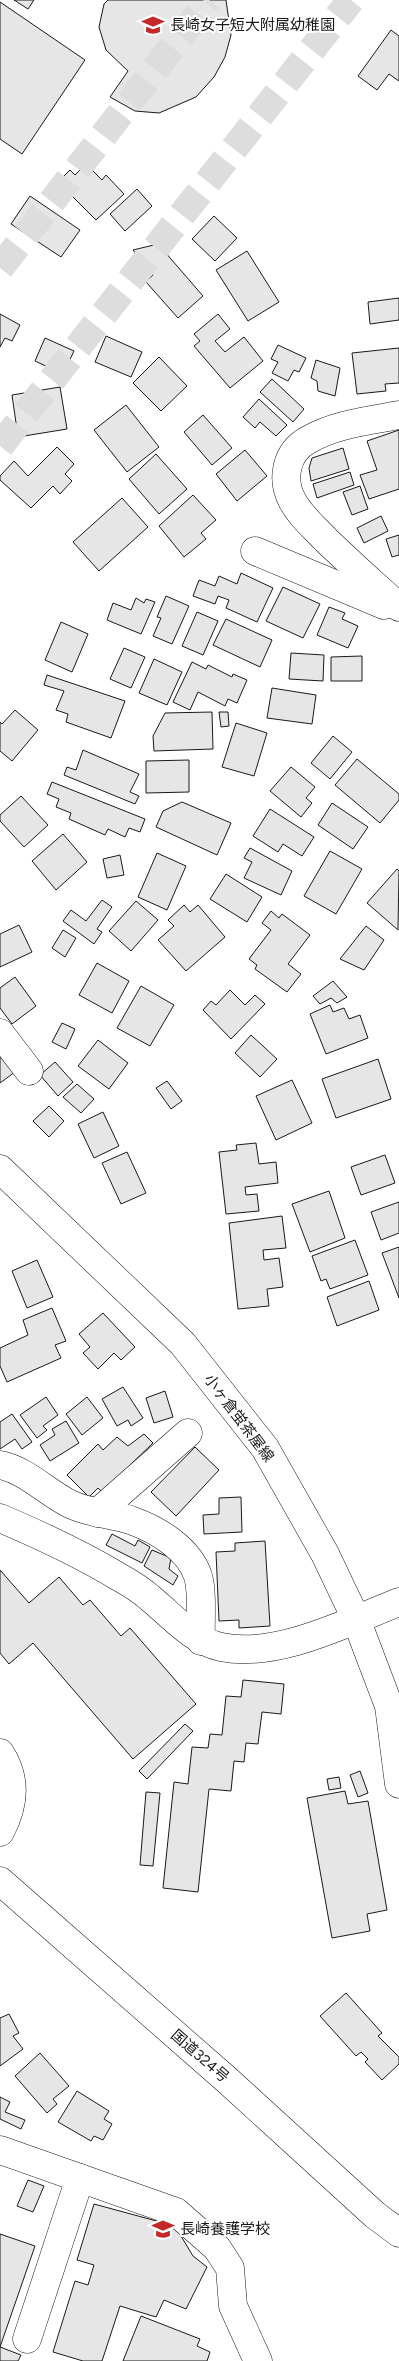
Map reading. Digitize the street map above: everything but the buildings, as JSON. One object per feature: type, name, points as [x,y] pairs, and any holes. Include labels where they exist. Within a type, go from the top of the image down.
[{"type":"main road","points":[[399,415],[329,429],[305,441],[294,453],[286,473],[286,482],[291,498],[302,515],[358,572],[399,607]]},
{"type":"main road","points":[[255,551],[399,611]]},
{"type":"main road","points":[[0,1033],[30,1071]]},
{"type":"main road","name":"小ヶ倉蛍茶屋線","points":[[0,1169],[183,1344],[260,1441],[325,1554],[356,1619],[389,1706],[399,1784]]},
{"type":"main road","points":[[97,1513],[188,1433]]},
{"type":"main road","points":[[0,1465],[13,1468],[70,1504],[97,1513],[132,1520],[166,1538],[187,1554],[198,1576],[201,1641]]},
{"type":"main road","points":[[0,1518],[33,1532],[119,1576],[148,1596],[201,1641],[222,1648],[252,1649],[296,1642],[399,1602]]},
{"type":"main road","points":[[0,1753],[13,1788],[9,1815],[0,1832]]},
{"type":"main road","name":"国道324号","points":[[0,1881],[227,2080],[375,2215],[399,2233]]},
{"type":"main road","points":[[0,2150],[176,2212],[217,2248],[230,2268],[233,2306],[258,2361]]},
{"type":"main road","points":[[27,2339],[80,2178]]},
{"type":"tunnel","points":[[0,268],[209,0]]},
{"type":"tunnel","points":[[0,446],[351,0]]},
{"type":"place","name":"長崎女子短大附属幼稚園","points":[[153,25]]},
{"type":"place","name":"長崎養護学校","points":[[163,2229]]}]
